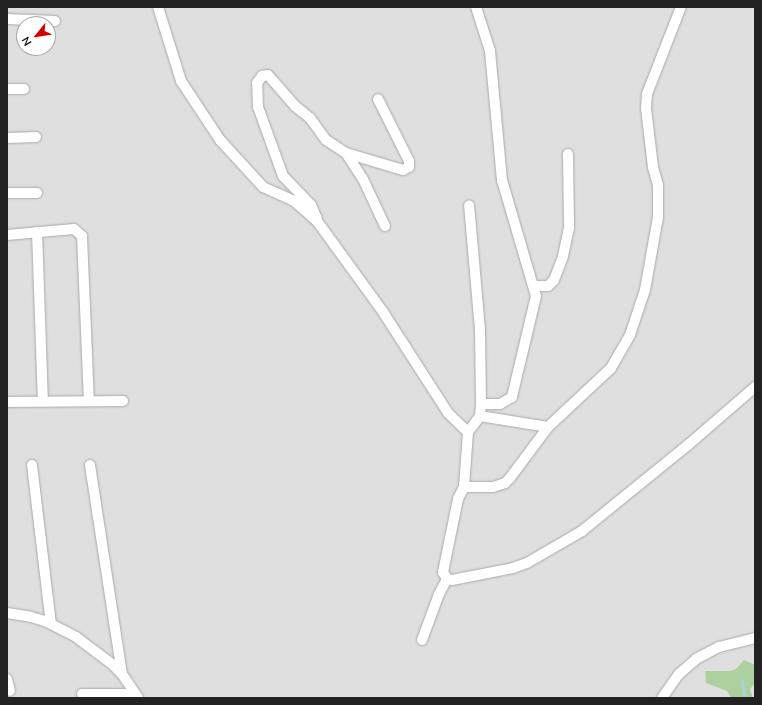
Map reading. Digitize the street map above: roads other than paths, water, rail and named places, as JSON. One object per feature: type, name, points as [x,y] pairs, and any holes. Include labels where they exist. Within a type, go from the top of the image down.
[{"type":"street","points":[[158,7],[181,82],[220,140],[263,187],[294,201],[318,221]]},
{"type":"street","points":[[476,7],[490,51],[502,180],[536,296],[512,397],[500,404],[481,404]]},
{"type":"street","points":[[464,487],[493,487],[505,483],[548,427],[611,368],[630,335],[646,290],[658,217],[658,185],[653,167],[646,108],[647,94],[681,7]]},
{"type":"street","points":[[378,99],[409,161],[408,166],[403,170],[346,153],[326,140],[310,118],[294,106],[268,75],[262,76],[257,83],[258,107],[283,176],[311,205],[318,221],[383,312],[448,413],[468,432]]},
{"type":"street","points":[[7,89],[24,89]]},
{"type":"street","points":[[7,138],[36,137]]},
{"type":"street","points":[[346,153],[363,179],[385,226]]},
{"type":"street","points":[[534,286],[548,286],[554,280],[563,256],[569,227],[568,154]]},
{"type":"street","points":[[7,193],[37,193]]},
{"type":"street","points":[[469,205],[480,330],[481,404],[480,416],[468,432],[464,487],[458,499],[443,568],[443,572],[447,578],[452,580],[513,568],[527,563],[582,531],[688,445],[755,387]]},
{"type":"street","points":[[7,235],[74,229],[82,236],[89,400]]},
{"type":"street","points":[[37,232],[43,401]]},
{"type":"street","points":[[7,402],[89,400],[124,401]]},
{"type":"street","points":[[480,416],[548,427]]},
{"type":"street","points":[[32,465],[51,624]]},
{"type":"street","points":[[90,465],[122,674]]},
{"type":"street","points":[[422,640],[437,599],[447,578]]},
{"type":"street","points":[[7,613],[30,617],[51,624],[76,637],[112,664],[122,674],[136,696]]},
{"type":"street","points":[[662,698],[679,674],[696,659],[719,648],[755,638]]},
{"type":"street","points":[[7,679],[10,691]]},
{"type":"street","points":[[82,694],[136,696]]},
{"type":"waterway","points":[[742,681],[744,698]]}]
